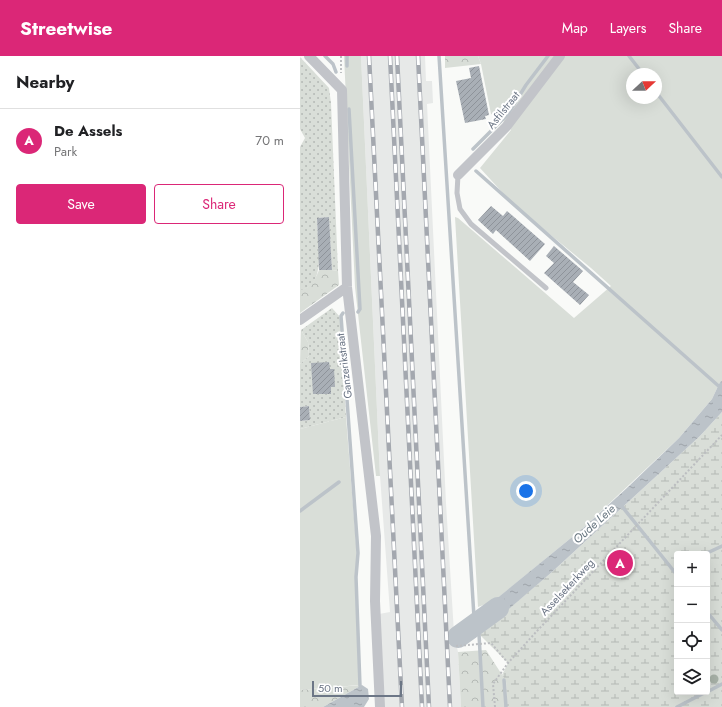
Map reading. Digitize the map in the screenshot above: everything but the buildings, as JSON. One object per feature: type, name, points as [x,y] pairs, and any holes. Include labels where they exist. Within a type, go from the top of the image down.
[{"type":"street","name":"Ganzerikstraat","points":[[309,56],[342,90],[347,287],[376,536],[375,601],[380,707]]},
{"type":"street","name":"Asfilstraat","points":[[458,175],[506,127],[560,56]]},
{"type":"street","points":[[300,320],[347,287]]},
{"type":"lane","points":[[458,175],[457,193],[460,209],[471,224],[546,288]]},
{"type":"path","name":"Asselsekerkweg","points":[[495,707],[493,684],[508,664],[537,631],[722,435]]},
{"type":"path","points":[[456,646],[491,643],[508,664]]},
{"type":"shaded area","points":[[361,56],[425,56],[426,81],[432,81],[433,103],[427,104],[446,503],[454,633],[458,652],[461,707],[384,707],[379,614],[390,612],[380,476]]},
{"type":"green space","points":[[344,56],[361,56],[380,476],[376,476],[355,287]]},
{"type":"green space","points":[[445,56],[478,56],[481,64],[445,68]]},
{"type":"green space","points":[[478,56],[722,56],[722,381],[720,382],[712,399],[679,438],[582,529],[494,601],[478,607],[455,217],[574,318],[611,286],[514,205],[480,168],[511,130],[499,116],[491,114]]},
{"type":"green space","points":[[300,57],[329,88],[331,103],[338,271],[332,270],[329,217],[317,218],[319,249],[318,271],[315,280],[309,287],[300,290],[300,147],[305,138],[300,129]]},
{"type":"green space","points":[[319,270],[338,271],[339,285],[300,313],[300,290],[312,283]]},
{"type":"green space","points":[[332,308],[340,317],[346,417],[300,429],[300,421],[310,420],[309,406],[300,407],[300,364],[309,356],[308,342],[301,330]]},
{"type":"green space","points":[[301,330],[308,342],[309,356],[300,364]]},
{"type":"green space","points":[[722,412],[722,707],[507,707],[506,681],[502,675],[508,663],[479,634],[552,572],[700,436]]},
{"type":"green space","points":[[346,417],[357,556],[355,577],[359,685],[300,690],[300,429]]},
{"type":"green space","points":[[486,650],[506,681],[507,707],[461,707],[458,652]]},
{"type":"green space","points":[[362,685],[323,707],[300,707],[300,690]]},
{"type":"water","points":[[722,381],[722,412],[700,436],[552,572],[475,638],[474,617],[582,529],[628,487],[679,438],[712,399],[720,382]]},
{"type":"water","points":[[362,685],[368,689],[369,699],[364,707],[323,707]]},
{"type":"waterway","points":[[325,56],[333,64],[336,72]]},
{"type":"waterway","points":[[347,56],[347,66]]},
{"type":"waterway","points":[[439,56],[474,617]]},
{"type":"waterway","points":[[473,149],[508,114],[526,85],[548,56]]},
{"type":"waterway","points":[[629,56],[638,68]]},
{"type":"waterway","points":[[662,100],[722,177]]},
{"type":"waterway","points":[[349,109],[360,309],[358,312]]},
{"type":"waterway","points":[[476,171],[722,389]]},
{"type":"waterway","points":[[343,313],[341,316],[358,553],[356,577],[360,686]]},
{"type":"waterway","points":[[300,511],[339,482]]},
{"type":"waterway","points":[[620,504],[674,571]]},
{"type":"waterway","points":[[710,552],[722,546]]},
{"type":"waterway","name":"Oude Leie","points":[[458,637],[498,608]]},
{"type":"waterway","points":[[710,616],[722,630]]},
{"type":"waterway","points":[[479,634],[483,707]]},
{"type":"waterway","points":[[504,680],[506,707]]},
{"type":"waterway","points":[[710,690],[722,684]]},
{"type":"waterway","points":[[677,707],[700,695]]},
{"type":"railway","points":[[369,56],[402,707]]},
{"type":"railway","points":[[390,56],[422,707]]},
{"type":"railway","points":[[397,56],[429,707]]},
{"type":"railway","points":[[418,56],[450,707]]},
{"type":"place","name":"De Assels","points":[[620,563]]}]
